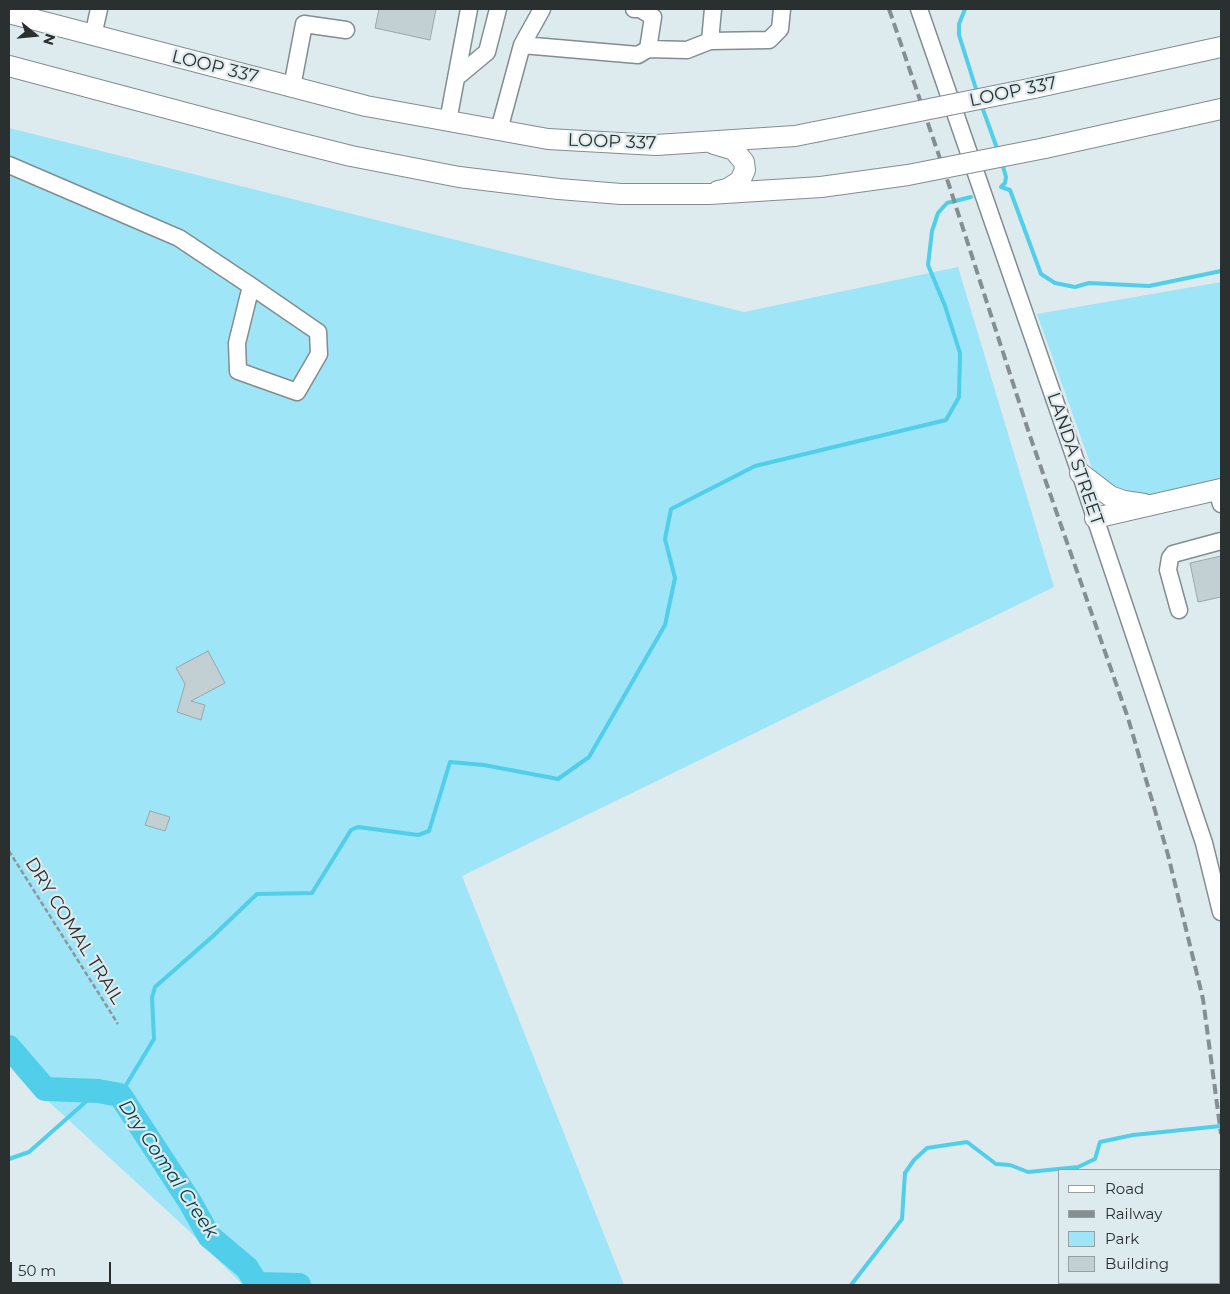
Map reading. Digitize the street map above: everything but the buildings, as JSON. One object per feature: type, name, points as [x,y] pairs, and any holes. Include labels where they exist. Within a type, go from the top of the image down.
[{"type":"main road","name":"LOOP 337","points":[[9,13],[366,106],[548,139],[656,145],[795,136],[1034,88],[1221,47]]},
{"type":"main road","points":[[9,66],[283,140],[352,156],[459,177],[612,193],[698,194],[821,187],[908,175],[1045,148],[1221,109]]},
{"type":"main road","points":[[698,194],[734,186],[740,181],[745,170],[744,162],[734,150],[706,142]]},
{"type":"main road","points":[[1080,473],[1110,496],[1124,501],[1153,504]]},
{"type":"main road","points":[[1095,518],[1153,504],[1220,494]]},
{"type":"street","points":[[93,36],[100,9]]},
{"type":"street","points":[[448,121],[469,9]]},
{"type":"street","points":[[457,77],[487,52],[498,9]]},
{"type":"street","points":[[498,130],[522,45],[542,9]]},
{"type":"street","points":[[634,9],[640,9],[653,17],[648,49]]},
{"type":"street","points":[[710,41],[713,9]]},
{"type":"street","points":[[522,45],[638,55],[648,49],[687,50],[710,41],[769,40],[780,29],[782,9]]},
{"type":"street","name":"LANDA STREET","points":[[919,9],[1080,473],[1204,843],[1221,912]]},
{"type":"street","points":[[292,87],[304,24],[346,30]]},
{"type":"street","points":[[9,165],[179,238],[251,286],[318,332],[319,354],[297,392],[238,371],[237,343],[251,286]]},
{"type":"street","points":[[1179,610],[1168,570],[1170,558],[1173,554],[1221,541]]},
{"type":"path","name":"DRY COMAL TRAIL","points":[[9,851],[118,1024]]},
{"type":"green space","points":[[9,128],[744,312],[958,267],[1054,587],[462,876],[624,1285],[243,1285],[188,1230],[48,1101],[9,1062]]},
{"type":"green space","points":[[1221,282],[1221,481],[1163,496],[1130,496],[1095,477],[1037,314]]},
{"type":"waterway","points":[[965,9],[959,24],[959,35],[977,92]]},
{"type":"waterway","points":[[981,104],[998,151]]},
{"type":"waterway","points":[[1002,163],[1006,177],[1005,183],[1001,187],[1010,190],[1041,274],[1055,283],[1075,287],[1089,283],[1149,286],[1221,271]]},
{"type":"waterway","points":[[120,1095],[154,1039],[152,998],[155,987],[257,894],[312,893],[351,830],[358,827],[418,835],[429,831],[450,762],[484,765],[558,779],[589,757],[665,625],[675,578],[665,539],[671,509],[755,466],[946,420],[959,397],[960,353],[945,306],[928,265],[932,231],[938,213],[947,203],[971,197]]},
{"type":"waterway","name":"Dry Comal Creek","points":[[9,1047],[45,1089],[98,1091],[120,1095],[190,1202],[209,1236],[247,1268],[257,1284],[299,1285]]},
{"type":"waterway","points":[[9,1159],[29,1152],[98,1091]]},
{"type":"waterway","points":[[851,1285],[902,1219],[905,1173],[914,1160],[927,1148],[967,1142],[996,1164],[1010,1165],[1028,1172],[1078,1167],[1095,1159],[1100,1142],[1133,1135],[1221,1126]]},
{"type":"railway","points":[[889,9],[949,185],[1030,436],[1128,718],[1168,855],[1203,999],[1221,1134]]}]
